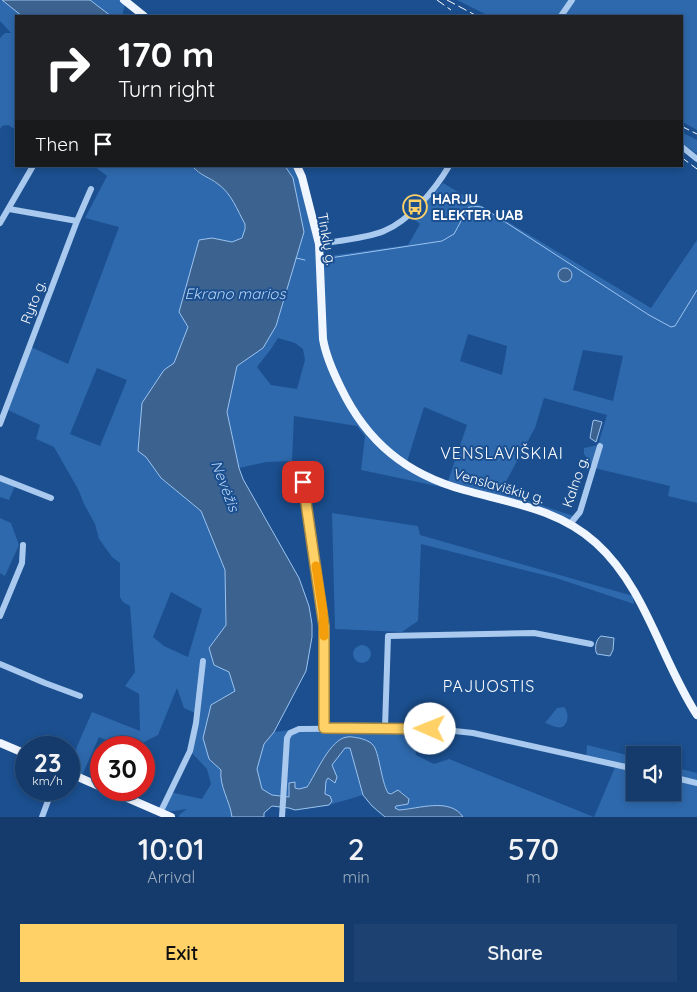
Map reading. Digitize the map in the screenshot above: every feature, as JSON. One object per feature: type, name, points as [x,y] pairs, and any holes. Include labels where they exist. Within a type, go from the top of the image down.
[{"type":"main road","points":[[124,0],[143,15]]},
{"type":"main road","name":"Tinklų g.","points":[[297,167],[302,178],[318,244],[322,317]]},
{"type":"main road","name":"Venslaviškių g.","points":[[322,317],[323,338],[330,366],[354,412],[366,430],[388,453],[411,468],[439,482],[536,509],[570,524],[588,536],[610,556],[639,601],[697,715]]},
{"type":"main road","points":[[0,743],[15,749]]},
{"type":"main road","points":[[133,801],[170,817]]},
{"type":"street","points":[[562,15],[572,0]]},
{"type":"street","points":[[683,148],[697,159]]},
{"type":"street","points":[[0,223],[32,167]]},
{"type":"street","points":[[318,244],[383,232],[399,223],[408,217],[424,199],[448,167]]},
{"type":"street","name":"Ryto g.","points":[[0,424],[90,189]]},
{"type":"street","points":[[9,209],[77,221]]},
{"type":"street","name":"Kalno g.","points":[[570,524],[580,512],[600,446]]},
{"type":"street","points":[[0,478],[51,498]]},
{"type":"street","points":[[303,482],[324,626],[324,728]]},
{"type":"street","points":[[0,616],[22,564],[23,545]]},
{"type":"street","points":[[385,728],[388,636],[534,633],[592,644]]},
{"type":"street","points":[[160,813],[190,751],[196,723],[203,661]]},
{"type":"street","points":[[0,664],[80,696]]},
{"type":"street","points":[[282,817],[287,738],[290,733],[299,729],[427,728],[473,733],[626,767]]},
{"type":"street","points":[[681,780],[697,783]]},
{"type":"street","points":[[42,817],[48,801]]},
{"type":"shaded area","points":[[0,0],[5,1],[21,15],[15,15],[15,129],[8,125],[2,126],[0,129],[0,38],[5,33],[11,33],[0,21]]},
{"type":"shaded area","points":[[90,0],[120,0],[125,4],[122,15],[110,15]]},
{"type":"shaded area","points":[[457,0],[697,0],[697,130],[683,122],[683,15],[487,15]]},
{"type":"shaded area","points":[[683,133],[697,140],[697,154],[683,144]]},
{"type":"shaded area","points":[[95,167],[193,167],[197,172],[218,184],[230,195],[245,224],[244,234],[237,240],[229,241],[212,238],[188,327],[174,364],[163,370],[146,457],[161,478],[201,511],[225,570],[226,625],[209,648],[229,672],[236,691],[211,705],[209,759],[221,770],[223,788],[232,817],[179,817],[187,809],[160,813],[170,792],[202,799],[211,784],[207,769],[190,751],[197,714],[184,708],[177,688],[158,735],[90,736],[90,758],[80,778],[80,740],[92,712],[140,731],[139,694],[125,686],[135,672],[130,606],[123,602],[120,597],[120,563],[112,557],[99,539],[95,524],[78,489],[54,447],[36,439],[40,425],[8,410],[31,347],[68,364],[119,227],[85,218],[107,176]],"holes":[[[97,368],[127,380],[100,446],[70,434]],[[171,592],[202,609],[188,657],[164,646],[153,637]]]},
{"type":"shaded area","points":[[286,167],[294,167],[299,179],[316,248],[329,370],[383,451],[456,490],[361,470],[365,436],[357,426],[294,416],[292,461],[266,462],[239,468],[227,412],[237,366],[263,348],[276,326],[304,232],[293,178]],"holes":[[[278,338],[295,343],[303,349],[305,360],[297,389],[271,385],[257,367]]]},
{"type":"shaded area","points":[[443,183],[651,308],[697,240],[697,503],[668,496],[670,486],[594,468],[584,454],[584,448],[598,445],[607,415],[544,398],[535,428],[503,487],[505,493],[576,517],[570,524],[447,484],[467,425],[424,407],[406,465],[366,430],[325,350],[322,257],[408,245],[420,224],[412,218]],"holes":[[[468,334],[507,346],[502,375],[460,361]],[[583,350],[623,356],[613,401],[573,390]]]},
{"type":"shaded area","points":[[0,479],[15,486],[9,500],[0,497]]},
{"type":"shaded area","points":[[332,513],[418,526],[420,535],[633,596],[634,604],[556,578],[421,544],[418,621],[402,632],[335,629]]},
{"type":"shaded area","points":[[0,518],[11,523],[19,545],[5,576],[0,573]]},
{"type":"shaded area","points":[[358,645],[366,645],[371,650],[369,661],[358,663],[353,658],[353,650]]},
{"type":"shaded area","points":[[564,707],[567,717],[566,723],[562,727],[545,723],[557,708]]},
{"type":"shaded area","points":[[299,729],[413,729],[416,755],[434,764],[449,759],[594,817],[463,817],[450,807],[442,806],[399,810],[395,808],[396,806],[408,804],[409,799],[402,792],[388,793],[384,786],[377,754],[364,739],[352,737],[341,739],[335,743],[307,787],[295,788],[289,797],[272,795],[262,789],[257,769],[264,744],[274,732]]},
{"type":"shaded area","points":[[587,745],[626,755],[626,801],[681,801],[681,769],[697,773],[697,817],[594,817],[616,765],[586,758]]},
{"type":"shaded area","points":[[345,748],[350,748],[363,795],[329,805],[332,801],[324,794],[326,781],[328,778],[334,783],[332,765]]},
{"type":"water","points":[[2,0],[90,0],[110,15],[21,15]]},
{"type":"water","name":"Ekrano marios","points":[[193,167],[286,167],[293,178],[304,232],[276,326],[263,348],[237,366],[227,412],[243,479],[299,578],[309,606],[312,624],[312,637],[306,671],[274,732],[264,744],[257,769],[262,789],[272,795],[289,797],[289,783],[295,782],[295,788],[299,789],[307,787],[329,750],[341,739],[352,737],[370,742],[375,748],[388,793],[391,794],[398,790],[409,799],[408,804],[396,806],[395,808],[399,810],[433,806],[450,807],[463,817],[385,817],[363,795],[350,748],[345,748],[332,765],[337,777],[335,783],[328,778],[326,781],[325,794],[330,796],[332,801],[329,805],[295,810],[272,806],[264,813],[264,817],[232,817],[223,788],[221,770],[209,759],[203,738],[211,705],[235,691],[229,672],[214,665],[209,648],[226,625],[225,570],[201,511],[161,478],[146,457],[138,451],[142,403],[164,370],[174,363],[188,327],[179,312],[199,240],[212,238],[232,242],[242,238],[245,229],[245,224],[227,192]]},
{"type":"water","points":[[562,268],[568,268],[572,275],[568,282],[562,282],[558,278],[558,272]]},
{"type":"water","points":[[594,420],[602,422],[596,442],[590,438]]},
{"type":"water","points":[[601,636],[614,638],[613,650],[610,656],[597,654],[596,644]]},
{"type":"waterway","points":[[330,258],[442,241],[454,234],[468,208],[472,206],[482,207],[649,315],[671,327],[675,326],[697,290]]},
{"type":"waterway","points":[[296,258],[305,260]]},
{"type":"railway","points":[[437,0],[451,10]]},
{"type":"railway","points":[[447,0],[475,15]]},
{"type":"railway","points":[[683,127],[697,134]]},
{"type":"railway","points":[[683,158],[697,169]]},
{"type":"slow traffic","points":[[316,566],[323,612],[324,636]]},
{"type":"place","name":"HARJU ELEKTER UAB","points":[[415,207]]},
{"type":"district","name":"VENSLAVIŠKIAI","points":[[502,453]]},
{"type":"district","name":"PAJUOSTIS","points":[[489,686]]},
{"type":"route","points":[[303,482],[323,612],[324,728],[430,729]]},
{"type":"water label","name":"Nevėžis","points":[[225,486]]}]
